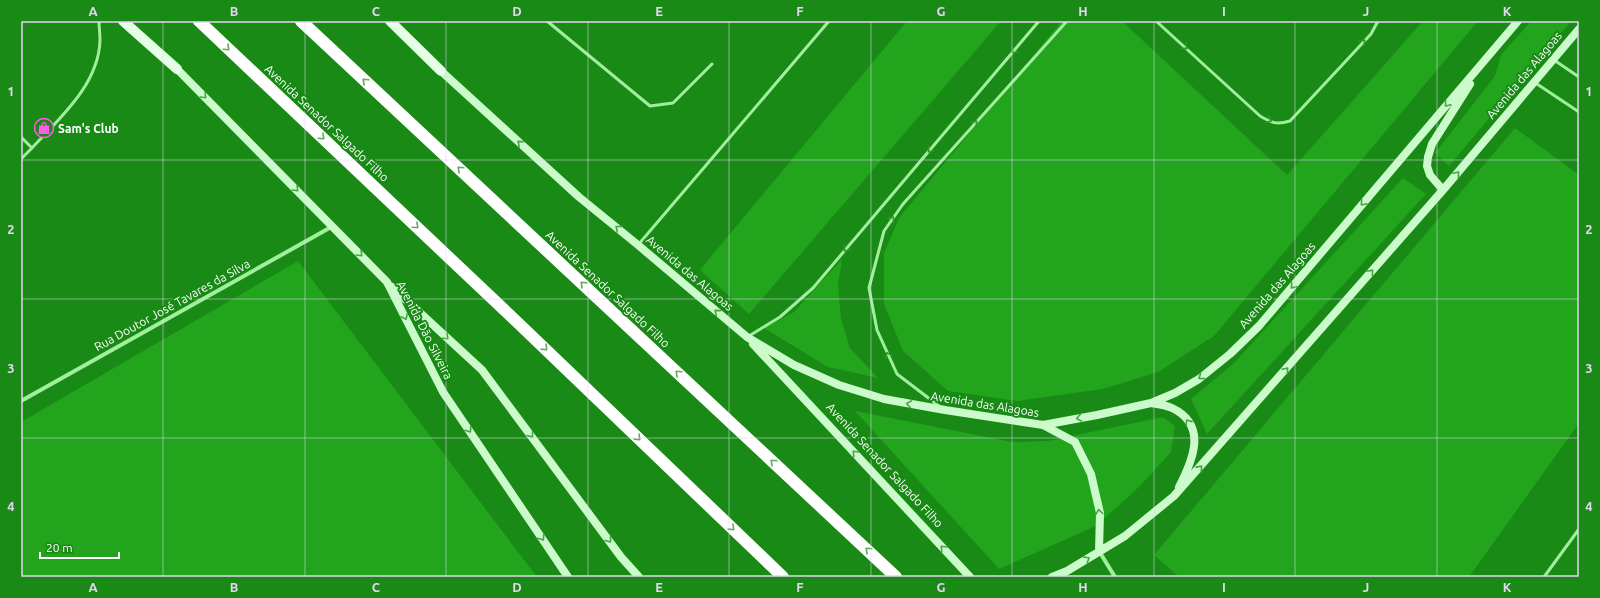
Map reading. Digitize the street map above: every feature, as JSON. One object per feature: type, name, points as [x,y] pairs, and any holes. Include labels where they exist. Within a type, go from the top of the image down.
[{"type":"highway","name":"Avenida Senador Salgado Filho","points":[[199,21],[522,326],[783,577]]},
{"type":"highway","name":"Avenida Senador Salgado Filho","points":[[301,21],[896,577]]},
{"type":"main road","points":[[123,21],[177,69]]},
{"type":"main road","points":[[390,21],[441,70]]},
{"type":"main road","name":"Avenida das Alagoas","points":[[441,70],[579,197],[747,337],[794,365],[838,385],[884,399],[1042,425],[1151,403],[1176,393],[1199,379],[1230,354],[1259,326],[1518,21]]},
{"type":"main road","name":"Avenida das Alagoas","points":[[1052,577],[1067,571],[1125,536],[1174,496],[1443,190],[1579,29]]},
{"type":"main road","points":[[1443,190],[1430,175],[1428,157],[1432,144],[1486,58]]},
{"type":"main road","name":"Avenida Dão Silveira","points":[[177,69],[387,282],[443,392],[568,577]]},
{"type":"main road","points":[[387,282],[482,370],[621,557],[639,577]]},
{"type":"main road","name":"Avenida Senador Salgado Filho","points":[[747,337],[970,577]]},
{"type":"main road","points":[[1151,403],[1172,408],[1184,416],[1195,435],[1194,449],[1188,470],[1174,496]]},
{"type":"main road","points":[[1042,425],[1075,442],[1091,474],[1100,513],[1099,551]]},
{"type":"street","name":"Rua Doutor José Tavares da Silva","points":[[21,400],[333,226]]},
{"type":"street","points":[[1099,551],[1116,577]]},
{"type":"lane","points":[[21,159],[66,112],[88,81],[96,63],[100,41],[99,21]]},
{"type":"lane","points":[[547,21],[650,106],[673,102],[712,64]]},
{"type":"lane","points":[[638,245],[829,21]]},
{"type":"lane","points":[[747,337],[780,317],[813,288],[1039,21]]},
{"type":"lane","points":[[945,410],[897,374],[877,330],[869,288],[884,231],[903,204],[1067,21]]},
{"type":"lane","points":[[1156,21],[1260,116],[1269,122],[1280,124],[1290,121],[1371,34],[1378,21]]},
{"type":"lane","points":[[1553,60],[1579,77]]},
{"type":"lane","points":[[1534,82],[1579,112]]},
{"type":"lane","points":[[21,137],[32,148]]},
{"type":"lane","points":[[1544,577],[1579,529]]},
{"type":"green space","points":[[907,21],[1001,21],[749,314],[700,270]]},
{"type":"green space","points":[[1062,21],[1122,21],[1287,175],[1423,21],[1478,21],[1214,336],[1158,372],[1103,389],[1017,401],[948,391],[903,351],[884,304],[884,253],[899,218]]},
{"type":"green space","points":[[1531,21],[1571,21],[1449,166],[1435,153],[1495,76],[1501,55]]},
{"type":"green space","points":[[1515,128],[1579,175],[1579,423],[1469,577],[1179,577],[1154,555]]},
{"type":"green space","points":[[1403,178],[1426,194],[1207,434],[1191,399],[1234,363]]},
{"type":"green space","points":[[842,259],[838,285],[841,319],[850,348],[878,378],[828,367],[764,328],[794,312]]},
{"type":"green space","points":[[298,261],[537,577],[21,577],[21,422]]},
{"type":"green space","points":[[855,411],[1012,442],[1048,441],[1163,417],[1175,426],[1171,452],[1140,486],[1096,526],[999,569]]},
{"type":"place","name":"Sam's Club","points":[[44,128]]}]
